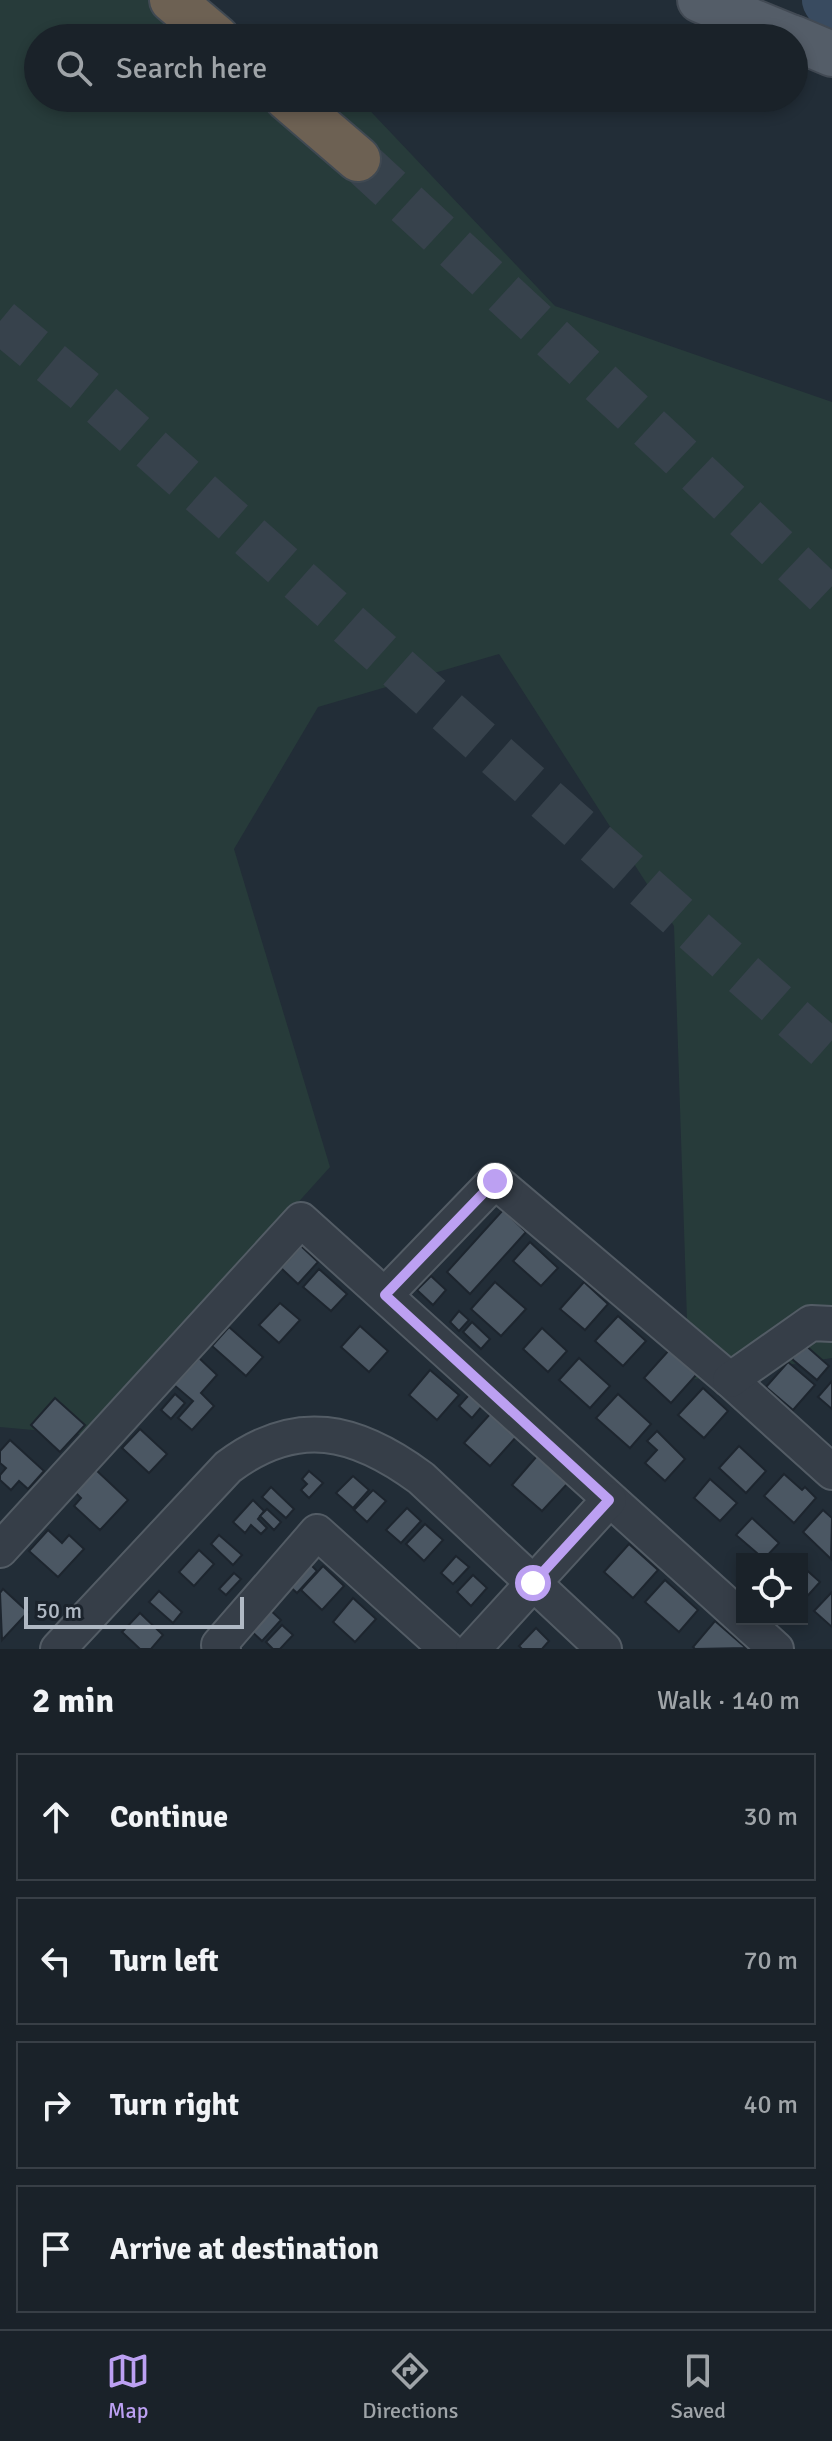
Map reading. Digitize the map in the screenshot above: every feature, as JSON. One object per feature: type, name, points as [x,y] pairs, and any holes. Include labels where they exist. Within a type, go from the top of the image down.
[{"type":"highway","points":[[172,0],[200,24]]},
{"type":"highway","points":[[303,112],[358,159]]},
{"type":"main road","points":[[700,0],[759,24]]},
{"type":"street","points":[[385,1295],[495,1181],[730,1380],[832,1472]]},
{"type":"street","points":[[0,1550],[301,1220],[776,1649]]},
{"type":"street","points":[[730,1380],[811,1323],[832,1324]]},
{"type":"street","points":[[58,1649],[228,1467],[249,1452],[294,1436],[316,1434],[355,1440],[392,1457],[457,1510],[604,1649]]},
{"type":"street","points":[[473,1649],[609,1500]]},
{"type":"street","points":[[223,1649],[219,1645],[317,1532],[447,1649]]},
{"type":"green space","points":[[0,0],[155,0],[216,24],[24,24],[24,112],[371,112],[555,306],[832,402],[832,1358],[689,1380],[674,926],[499,654],[318,707],[234,849],[330,1167],[88,1435],[0,1427]]},
{"type":"building","points":[[503,1210],[526,1232],[470,1294],[447,1272]]},
{"type":"building","points":[[530,1242],[558,1268],[541,1286],[513,1261]]},
{"type":"building","points":[[301,1246],[318,1262],[298,1284],[281,1268]]},
{"type":"building","points":[[319,1269],[347,1294],[331,1311],[303,1287]]},
{"type":"building","points":[[431,1276],[446,1290],[433,1305],[417,1290]]},
{"type":"building","points":[[495,1282],[526,1309],[501,1336],[471,1309]]},
{"type":"building","points":[[584,1282],[608,1304],[585,1330],[560,1309]]},
{"type":"building","points":[[280,1303],[300,1320],[279,1343],[259,1325]]},
{"type":"building","points":[[459,1311],[469,1320],[459,1331],[450,1322]]},
{"type":"building","points":[[618,1316],[646,1341],[623,1366],[595,1341]]},
{"type":"building","points":[[472,1322],[490,1339],[481,1349],[463,1332]]},
{"type":"building","points":[[360,1326],[388,1351],[369,1372],[341,1347]]},
{"type":"building","points":[[229,1327],[263,1357],[246,1376],[212,1346]]},
{"type":"building","points":[[542,1328],[567,1351],[548,1372],[523,1349]]},
{"type":"building","points":[[804,1344],[829,1366],[817,1380],[792,1359]]},
{"type":"building","points":[[670,1349],[697,1374],[671,1403],[644,1378]]},
{"type":"building","points":[[199,1358],[217,1375],[201,1393],[214,1406],[192,1430],[178,1418],[193,1401],[174,1385]]},
{"type":"building","points":[[579,1358],[610,1386],[590,1408],[559,1380]]},
{"type":"building","points":[[788,1362],[815,1385],[793,1410],[766,1387]]},
{"type":"building","points":[[430,1370],[459,1395],[437,1420],[409,1395]]},
{"type":"building","points":[[832,1381],[832,1409],[818,1397]]},
{"type":"building","points":[[476,1387],[489,1398],[472,1418],[459,1406]]},
{"type":"building","points":[[703,1388],[728,1411],[704,1438],[678,1415]]},
{"type":"building","points":[[175,1394],[185,1403],[171,1419],[161,1410]]},
{"type":"building","points":[[618,1394],[651,1424],[630,1448],[596,1418]]},
{"type":"building","points":[[55,1398],[85,1425],[60,1452],[31,1425]]},
{"type":"building","points":[[491,1413],[517,1436],[490,1466],[464,1443]]},
{"type":"building","points":[[140,1429],[167,1454],[149,1473],[122,1448]]},
{"type":"building","points":[[657,1431],[685,1459],[665,1481],[645,1463],[657,1450],[647,1441]]},
{"type":"building","points":[[10,1440],[44,1471],[28,1489],[19,1481],[11,1490],[0,1480],[6,1468],[0,1463],[0,1451]]},
{"type":"building","points":[[739,1446],[766,1471],[746,1493],[719,1468]]},
{"type":"building","points":[[537,1456],[568,1483],[542,1511],[512,1485]]},
{"type":"building","points":[[95,1469],[128,1500],[100,1530],[74,1506],[81,1498],[75,1492]]},
{"type":"building","points":[[309,1471],[323,1483],[309,1498],[301,1490],[307,1484],[302,1479]]},
{"type":"building","points":[[784,1474],[816,1498],[794,1523],[764,1496]]},
{"type":"building","points":[[353,1476],[369,1490],[353,1508],[336,1493]]},
{"type":"building","points":[[710,1479],[737,1503],[720,1521],[694,1498]]},
{"type":"building","points":[[271,1487],[294,1509],[286,1518],[262,1497]]},
{"type":"building","points":[[373,1490],[386,1501],[367,1522],[354,1510]]},
{"type":"building","points":[[253,1500],[264,1511],[258,1519],[267,1528],[261,1534],[251,1525],[245,1533],[233,1522]]},
{"type":"building","points":[[407,1508],[421,1521],[401,1543],[386,1530]]},
{"type":"building","points":[[267,1509],[281,1522],[274,1530],[260,1516]]},
{"type":"building","points":[[823,1510],[832,1518],[831,1559],[803,1532]]},
{"type":"building","points":[[752,1518],[779,1543],[770,1553],[757,1553],[736,1535]]},
{"type":"building","points":[[425,1524],[443,1540],[424,1561],[406,1544]]},
{"type":"building","points":[[48,1530],[62,1543],[69,1535],[84,1549],[58,1577],[29,1551]]},
{"type":"building","points":[[219,1535],[242,1555],[233,1565],[211,1544]]},
{"type":"building","points":[[629,1544],[658,1570],[633,1598],[604,1572]]},
{"type":"building","points":[[199,1550],[214,1564],[194,1586],[179,1572]]},
{"type":"building","points":[[456,1556],[469,1567],[453,1584],[441,1573]]},
{"type":"building","points":[[307,1561],[317,1571],[297,1593],[286,1583]]},
{"type":"building","points":[[323,1566],[344,1586],[322,1610],[301,1590]]},
{"type":"building","points":[[808,1571],[820,1582],[808,1595]]},
{"type":"building","points":[[234,1573],[241,1579],[226,1595],[219,1589]]},
{"type":"building","points":[[473,1575],[487,1588],[471,1606],[457,1592]]},
{"type":"building","points":[[665,1580],[698,1610],[679,1632],[645,1602]]},
{"type":"building","points":[[3,1589],[28,1612],[2,1640],[0,1593]]},
{"type":"building","points":[[159,1591],[182,1612],[173,1623],[149,1602]]},
{"type":"building","points":[[832,1592],[832,1627],[814,1611]]},
{"type":"building","points":[[353,1598],[376,1619],[355,1642],[333,1622]]},
{"type":"building","points":[[268,1608],[281,1620],[262,1641],[249,1629]]},
{"type":"building","points":[[140,1613],[163,1635],[151,1649],[140,1649],[122,1632]]},
{"type":"building","points":[[715,1621],[746,1648],[695,1649],[693,1647]]},
{"type":"building","points":[[282,1625],[293,1635],[280,1649],[273,1649],[266,1642]]},
{"type":"building","points":[[536,1628],[549,1641],[542,1649],[522,1649],[519,1646]]},
{"type":"waterway","points":[[828,0],[832,6]]},
{"type":"tunnel","points":[[358,159],[832,600]]},
{"type":"tunnel","points":[[0,321],[98,402],[832,1053]]},
{"type":"route","points":[[495,1181],[385,1295],[609,1500],[533,1583]]}]
